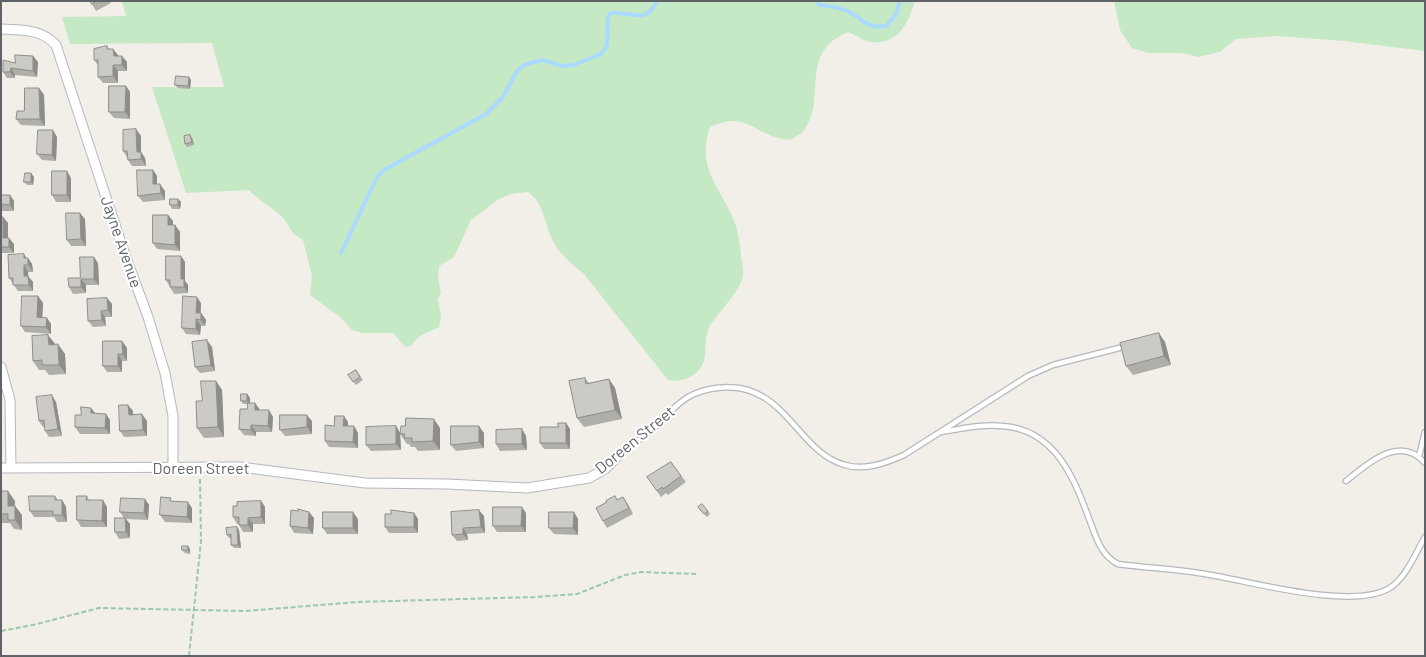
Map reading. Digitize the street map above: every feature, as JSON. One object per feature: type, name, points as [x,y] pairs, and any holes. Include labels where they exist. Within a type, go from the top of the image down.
[{"type":"street","name":"Jayne Avenue","points":[[1,29],[34,32],[48,36],[56,45],[125,256],[148,317],[164,373],[173,416],[173,468]]},
{"type":"street","points":[[1,366],[10,400],[6,468]]},
{"type":"street","name":"Doreen Street","points":[[6,468],[240,467],[365,483],[447,484],[527,488],[589,478],[606,469],[620,454]]},
{"type":"lane","name":"Doreen Street","points":[[620,454],[648,433],[685,399],[695,393],[717,387],[732,387],[760,394],[783,411],[818,450],[832,460],[846,466],[860,467],[884,464],[904,455],[1028,376],[1053,365],[1118,348]]},
{"type":"lane","points":[[941,432],[1001,426],[1017,428],[1037,437],[1061,458],[1080,491],[1098,543],[1111,560],[1118,564],[1203,573],[1318,594],[1352,597],[1375,594],[1389,588],[1400,579],[1425,537]]},
{"type":"lane","points":[[1419,456],[1425,432]]},
{"type":"lane","points":[[1346,481],[1380,455],[1395,450],[1407,450],[1419,456],[1425,462]]},
{"type":"path","points":[[190,656],[201,541],[199,468]]},
{"type":"path","points":[[1,630],[33,625],[100,608],[246,611],[366,601],[535,597],[577,594],[625,575],[641,572],[696,574]]},
{"type":"green space","points":[[122,1],[915,1],[901,31],[888,40],[870,42],[848,32],[832,41],[823,52],[818,64],[811,118],[803,131],[791,140],[778,138],[743,122],[723,122],[710,127],[706,143],[708,168],[736,226],[743,276],[736,291],[714,320],[707,333],[705,357],[702,366],[690,377],[673,381],[668,380],[584,274],[560,252],[554,243],[538,202],[528,192],[511,194],[499,199],[471,220],[454,257],[439,266],[438,277],[441,294],[438,299],[441,317],[439,327],[418,337],[411,346],[405,347],[393,333],[363,333],[352,330],[340,317],[310,295],[312,276],[303,240],[294,234],[276,212],[249,190],[186,193],[152,87],[224,87],[212,43],[70,44],[62,17],[126,16]]},
{"type":"green space","points":[[1114,1],[1425,1],[1425,51],[1344,41],[1278,36],[1236,39],[1220,52],[1198,57],[1183,53],[1149,53],[1132,48],[1120,30]]},
{"type":"building","points":[[107,46],[107,49],[113,49],[114,56],[122,56],[122,65],[113,65],[113,76],[98,77],[98,60],[94,60],[94,49]]},
{"type":"building","points":[[15,55],[33,56],[33,71],[11,68],[10,72],[3,72],[3,60],[15,63]]},
{"type":"building","points":[[176,76],[189,77],[188,86],[175,85]]},
{"type":"building","points":[[109,86],[126,86],[125,112],[109,112]]},
{"type":"building","points":[[25,88],[39,88],[40,119],[16,119],[17,111],[24,111]]},
{"type":"building","points":[[136,129],[137,152],[141,152],[141,159],[128,160],[127,151],[123,151],[123,130]]},
{"type":"building","points":[[38,130],[53,130],[52,155],[37,154]]},
{"type":"building","points":[[190,135],[192,142],[185,144],[184,136]]},
{"type":"building","points":[[137,170],[153,170],[153,184],[160,184],[161,193],[138,196]]},
{"type":"building","points":[[52,171],[67,171],[67,195],[52,195]]},
{"type":"building","points":[[25,173],[31,173],[31,182],[24,182]]},
{"type":"building","points":[[1,195],[10,195],[10,205],[1,204]]},
{"type":"building","points":[[170,199],[178,199],[178,205],[170,205]]},
{"type":"building","points":[[66,213],[80,213],[81,239],[67,240]]},
{"type":"building","points":[[153,215],[168,215],[168,225],[175,225],[175,245],[153,243]]},
{"type":"building","points":[[1,217],[3,217],[3,238],[9,238],[9,247],[1,247]]},
{"type":"building","points":[[24,254],[24,258],[28,258],[28,265],[24,265],[24,276],[28,276],[29,285],[13,285],[13,278],[9,278],[8,255]]},
{"type":"building","points":[[166,256],[181,256],[181,279],[184,279],[184,287],[170,287],[170,280],[166,280]]},
{"type":"building","points":[[80,257],[94,257],[94,279],[81,279],[81,287],[69,287],[68,278],[80,278]]},
{"type":"building","points":[[22,296],[38,296],[37,317],[47,318],[46,327],[21,326]]},
{"type":"building","points":[[183,296],[197,297],[196,313],[201,313],[201,320],[196,319],[196,329],[182,328]]},
{"type":"building","points":[[107,298],[108,310],[101,311],[102,320],[88,321],[87,299]]},
{"type":"building","points":[[1159,333],[1164,356],[1126,366],[1120,343]]},
{"type":"building","points":[[48,335],[49,345],[58,344],[59,365],[42,365],[42,360],[33,361],[32,336]]},
{"type":"building","points":[[207,340],[211,365],[195,367],[192,342]]},
{"type":"building","points":[[103,341],[122,341],[123,354],[118,354],[118,366],[103,366]]},
{"type":"building","points":[[356,370],[360,377],[353,382],[348,375]]},
{"type":"building","points":[[585,378],[586,384],[609,379],[615,410],[577,418],[569,381]]},
{"type":"building","points":[[201,381],[216,381],[218,427],[197,428],[196,401],[202,401]]},
{"type":"building","points":[[241,394],[247,394],[247,401],[241,401]]},
{"type":"building","points":[[52,395],[58,429],[45,431],[44,420],[39,421],[36,397]]},
{"type":"building","points":[[248,403],[255,403],[255,410],[269,410],[268,426],[251,425],[251,430],[239,429],[240,409],[247,409]]},
{"type":"building","points":[[119,405],[128,405],[129,415],[142,414],[143,430],[120,431]]},
{"type":"building","points":[[81,407],[91,408],[91,413],[106,414],[105,428],[75,427],[75,415],[81,415]]},
{"type":"building","points":[[280,415],[307,415],[307,427],[280,430]]},
{"type":"building","points":[[335,416],[344,416],[343,426],[354,426],[353,442],[325,441],[325,425],[334,426]]},
{"type":"building","points":[[406,418],[434,419],[433,441],[412,442],[412,438],[404,438],[405,434],[400,434],[401,426],[405,426]]},
{"type":"building","points":[[558,423],[566,423],[566,443],[540,443],[540,427],[558,427]]},
{"type":"building","points":[[396,426],[396,444],[366,445],[366,427]]},
{"type":"building","points":[[451,426],[479,426],[479,442],[451,445]]},
{"type":"building","points":[[522,429],[522,444],[496,444],[496,430]]},
{"type":"building","points":[[671,462],[681,476],[657,491],[647,477]]},
{"type":"building","points":[[1,491],[8,491],[8,506],[15,506],[15,520],[8,520],[8,514],[1,514]]},
{"type":"building","points":[[29,496],[55,496],[55,500],[62,500],[62,515],[53,515],[53,511],[30,511]]},
{"type":"building","points":[[77,496],[87,496],[86,500],[103,500],[102,521],[77,520]]},
{"type":"building","points":[[615,496],[617,500],[623,497],[629,508],[603,521],[596,508]]},
{"type":"building","points":[[161,497],[171,498],[170,501],[188,502],[187,517],[160,515]]},
{"type":"building","points":[[121,498],[145,499],[144,513],[120,512]]},
{"type":"building","points":[[261,501],[261,517],[248,518],[248,525],[239,525],[239,517],[233,517],[233,506],[237,506],[237,502]]},
{"type":"building","points":[[702,504],[708,511],[704,514],[698,507]]},
{"type":"building","points":[[493,507],[522,507],[521,526],[493,526]]},
{"type":"building","points":[[298,509],[309,512],[308,528],[290,526],[291,510],[298,511]]},
{"type":"building","points":[[391,510],[414,513],[414,527],[385,527],[385,514],[391,514]]},
{"type":"building","points":[[479,510],[481,527],[463,528],[463,534],[452,535],[451,512]]},
{"type":"building","points":[[323,512],[353,512],[353,528],[323,528]]},
{"type":"building","points":[[549,512],[574,512],[573,528],[549,528]]},
{"type":"building","points":[[115,518],[125,518],[126,532],[115,532]]},
{"type":"building","points":[[237,527],[238,545],[231,545],[231,534],[227,535],[226,528]]},
{"type":"building","points":[[182,546],[188,546],[188,550],[182,550]]},
{"type":"waterway","points":[[341,253],[377,177],[384,170],[486,114],[503,97],[517,71],[524,65],[542,60],[562,66],[574,65],[601,54],[607,46],[608,17],[611,13],[643,15],[648,13],[657,1]]},
{"type":"waterway","points":[[818,1],[819,5],[844,10],[873,26],[879,27],[886,26],[895,16],[900,1]]}]
